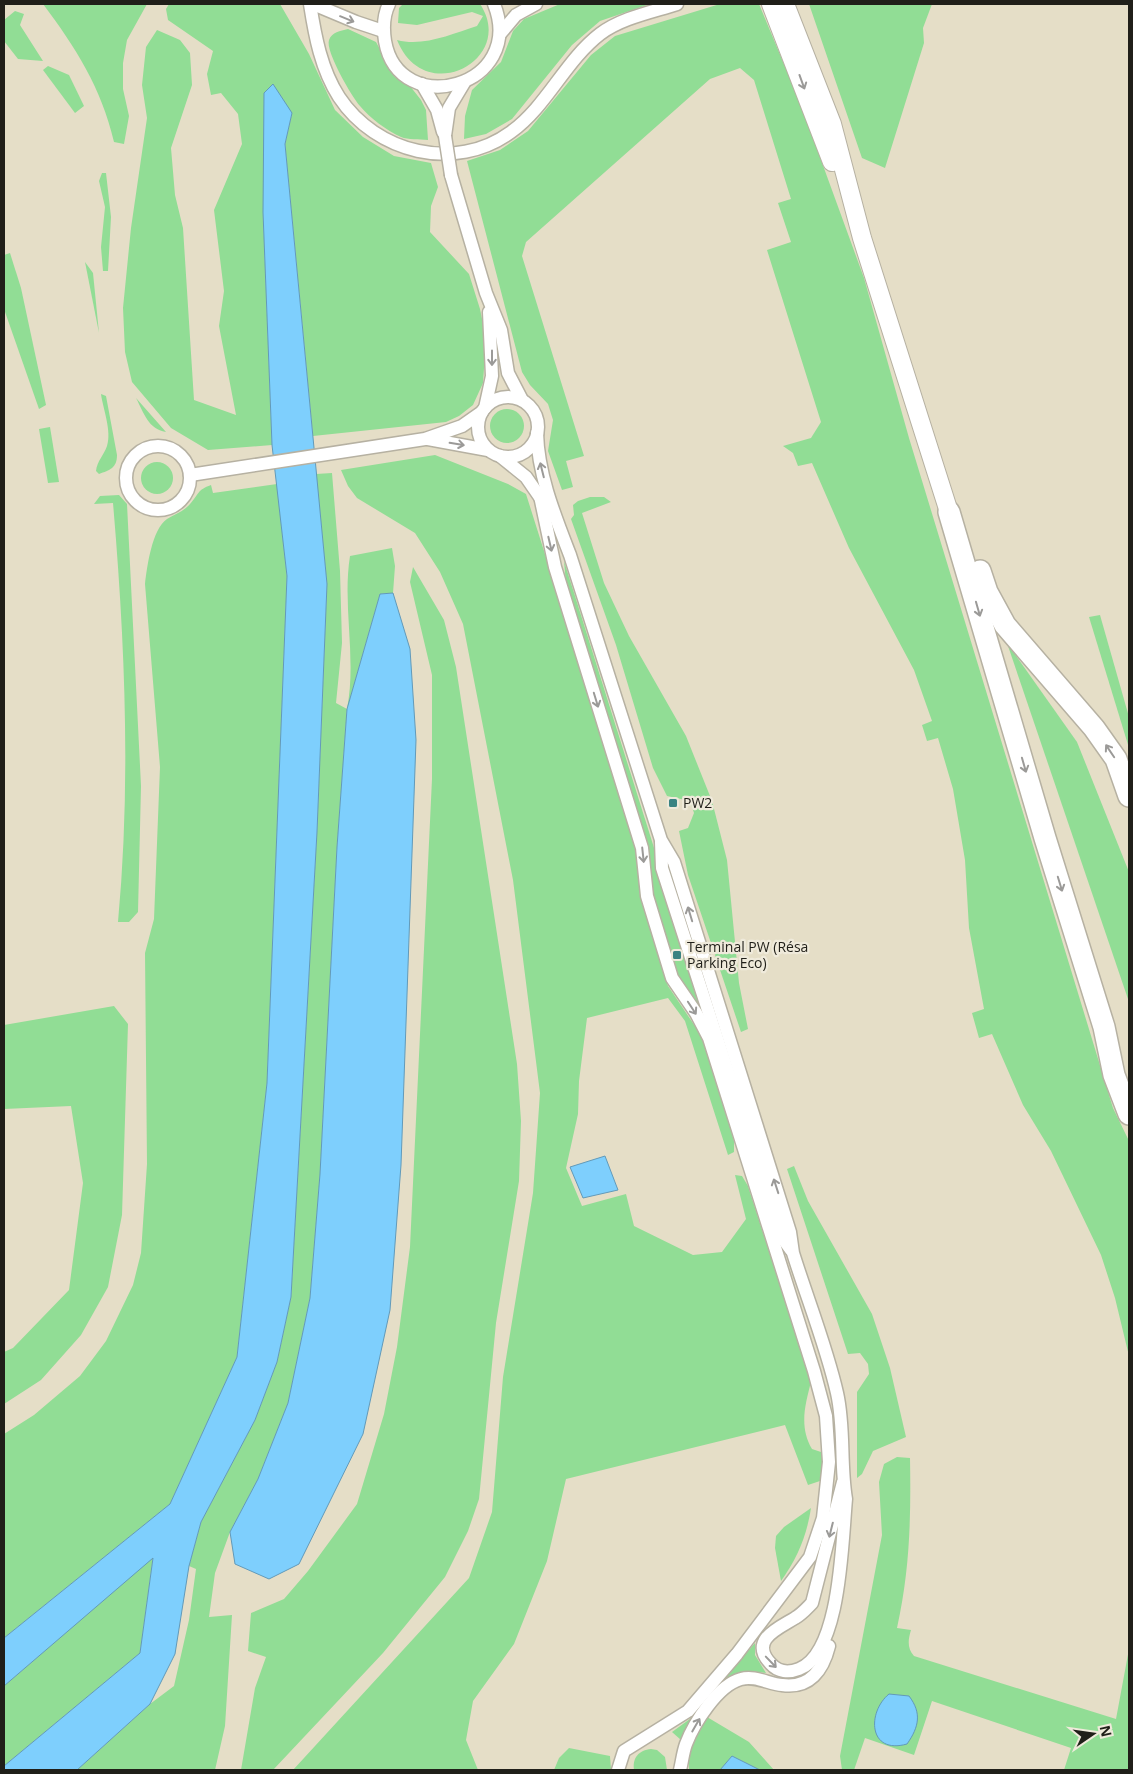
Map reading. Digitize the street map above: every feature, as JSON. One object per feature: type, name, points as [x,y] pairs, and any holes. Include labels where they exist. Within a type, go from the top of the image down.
[{"type":"highway","points":[[949,512],[972,548],[987,592],[1005,625],[1094,728],[1116,759],[1129,796]]},
{"type":"highway","points":[[949,512],[1045,838],[1104,1027],[1114,1076],[1129,1114]]},
{"type":"highway","points":[[1104,1027],[1129,1075]]},
{"type":"main road","points":[[771,4],[862,238]]},
{"type":"main road","points":[[785,4],[832,124],[862,238],[949,512]]},
{"type":"street","points":[[311,4],[318,50],[339,96],[355,116],[372,132],[390,142],[407,149],[435,154],[468,152],[498,140],[525,120],[580,51],[601,33],[624,21],[677,4]]},
{"type":"street","points":[[311,4],[383,31]]},
{"type":"street","points":[[389,4],[384,18],[383,31],[386,48],[394,64],[407,76],[422,84],[436,87],[464,83],[489,64],[496,50],[500,34],[500,23],[494,4]]},
{"type":"street","points":[[500,34],[516,15],[536,4]]},
{"type":"street","points":[[793,4],[832,124]]},
{"type":"street","points":[[445,136],[449,108],[464,83]]},
{"type":"street","points":[[422,84],[437,110],[445,136],[451,175],[486,292],[501,330],[508,373],[522,400],[535,414],[541,468],[556,521],[573,564],[661,840],[676,872],[790,1232],[793,1254],[837,1392],[842,1421],[843,1482],[846,1500],[831,1640],[819,1671],[810,1681],[797,1685],[782,1685],[760,1679],[741,1679],[723,1690],[696,1723],[685,1745],[680,1770]]},
{"type":"street","points":[[486,292],[492,330],[492,376],[478,428],[479,436],[494,453],[526,477],[556,521]]},
{"type":"street","points":[[190,475],[425,439],[462,426],[502,398],[522,400]]},
{"type":"street","points":[[425,439],[494,453],[519,455],[527,450],[537,433]]},
{"type":"street","points":[[159,446],[176,452],[183,458],[190,475],[185,495],[179,503],[170,508],[160,510],[141,505],[129,490],[126,481],[127,471],[136,455],[143,450],[159,446]]},
{"type":"street","points":[[540,496],[555,567],[642,848],[647,896],[672,978],[696,1013],[709,1038],[814,1370],[826,1416],[830,1462],[823,1518],[810,1558],[737,1654],[688,1711],[648,1738],[624,1751],[618,1770]]},
{"type":"street","points":[[834,1615],[817,1656],[807,1666],[794,1671],[784,1672],[773,1667],[767,1660],[763,1652],[765,1639],[773,1630],[798,1617],[812,1603],[843,1482]]},
{"type":"shaded area","points":[[4,4],[1129,4],[1129,1770],[4,1770]]},
{"type":"green space","points":[[43,4],[147,4],[127,40],[123,63],[123,89],[129,116],[124,144],[114,142],[109,122],[95,86],[77,52]]},
{"type":"green space","points":[[169,4],[280,4],[309,54],[335,110],[363,137],[394,156],[431,163],[438,187],[431,206],[430,232],[469,274],[480,309],[486,339],[483,383],[473,405],[459,416],[446,422],[313,436],[285,144],[292,113],[263,212],[272,445],[208,450],[171,428],[132,382],[125,352],[123,308],[131,228],[147,118],[142,85],[146,47],[157,30],[180,40],[190,53],[192,85],[171,148],[175,195],[183,228],[194,400],[236,415],[219,326],[224,291],[214,210],[242,144],[238,114],[221,93],[211,95],[207,74],[213,51],[168,20],[166,9]]},
{"type":"green space","points":[[403,4],[480,4],[488,24],[487,43],[477,58],[463,68],[445,73],[427,71],[410,61],[397,40],[417,42],[448,36],[477,26],[483,16],[472,12],[417,25],[398,23],[399,8]]},
{"type":"green space","points":[[560,4],[650,4],[600,21],[572,45],[512,119],[486,134],[464,139],[465,116],[472,90],[501,62],[513,31],[524,19]]},
{"type":"green space","points":[[720,4],[759,4],[801,105],[864,278],[909,438],[1113,1108],[1129,1141],[1129,1356],[1115,1298],[1101,1255],[1051,1151],[1023,1105],[992,1034],[979,1038],[972,1013],[984,1009],[969,928],[965,860],[953,789],[938,738],[927,741],[922,725],[932,721],[914,670],[849,548],[812,463],[798,466],[793,453],[783,446],[811,438],[821,422],[767,250],[791,242],[778,203],[791,199],[754,80],[740,68],[710,79],[526,242],[522,256],[584,456],[566,461],[573,487],[562,490],[548,451],[553,420],[548,404],[530,385],[522,372],[467,161],[500,150],[528,131],[591,55],[615,36]]},
{"type":"green space","points":[[809,4],[932,4],[923,28],[924,43],[885,168],[862,158]]},
{"type":"green space","points":[[15,11],[24,14],[20,25],[43,61],[18,59],[4,41],[4,20]]},
{"type":"green space","points":[[348,29],[376,42],[395,77],[410,86],[421,100],[426,110],[428,140],[407,139],[395,134],[373,119],[356,101],[340,74],[329,46],[329,40],[332,35]]},
{"type":"green space","points":[[48,66],[69,75],[84,106],[75,113],[43,70]]},
{"type":"green space","points":[[102,173],[106,173],[111,217],[108,271],[103,271],[101,247],[105,207],[99,181]]},
{"type":"green space","points":[[10,253],[21,288],[46,405],[39,409],[4,309],[4,255]]},
{"type":"green space","points":[[85,262],[93,273],[99,333]]},
{"type":"green space","points":[[101,394],[106,396],[117,459],[112,468],[99,474],[96,471],[97,467],[108,440],[107,420]]},
{"type":"green space","points":[[136,398],[166,432],[155,428],[151,424],[144,415]]},
{"type":"green space","points":[[507,409],[514,410],[519,414],[523,419],[523,433],[519,438],[514,442],[507,443],[500,442],[495,438],[491,433],[490,426],[491,419],[495,414],[500,410]]},
{"type":"green space","points":[[50,427],[59,482],[48,483],[39,429]]},
{"type":"green space","points":[[435,455],[508,484],[526,494],[629,820],[637,859],[640,895],[668,986],[705,1041],[734,1141],[734,1152],[728,1155],[685,1021],[668,998],[587,1018],[579,1081],[578,1114],[566,1168],[582,1206],[626,1194],[634,1226],[693,1255],[722,1252],[746,1219],[735,1175],[742,1176],[748,1186],[811,1382],[805,1408],[804,1424],[812,1449],[821,1452],[824,1473],[820,1481],[808,1485],[785,1425],[566,1479],[547,1561],[514,1644],[473,1701],[466,1740],[478,1770],[293,1770],[469,1578],[492,1512],[503,1377],[533,1193],[540,1093],[513,880],[463,624],[440,572],[415,533],[357,498],[348,486],[341,470]]},
{"type":"green space","points":[[157,462],[163,463],[168,467],[172,472],[172,484],[168,489],[163,493],[157,494],[151,493],[146,489],[142,484],[141,478],[142,472],[146,467],[151,463]]},
{"type":"green space","points":[[332,473],[340,571],[342,643],[336,703],[347,709],[337,847],[320,1174],[310,1298],[288,1403],[258,1479],[230,1532],[215,1573],[209,1617],[232,1615],[225,1726],[215,1770],[77,1770],[150,1704],[174,1686],[189,1620],[196,1569],[189,1566],[201,1522],[255,1420],[277,1362],[291,1297],[317,832],[327,584],[316,474]]},
{"type":"green space","points":[[277,484],[287,576],[267,1083],[237,1357],[170,1504],[4,1638],[4,1434],[34,1415],[80,1376],[106,1341],[133,1285],[141,1253],[147,1164],[145,953],[154,919],[160,767],[145,584],[151,549],[162,524],[187,507],[206,487],[211,485],[213,493]]},
{"type":"green space","points":[[119,495],[127,504],[141,786],[138,912],[129,922],[118,922],[124,817],[125,712],[121,608],[113,503],[94,504],[100,496]]},
{"type":"green space","points":[[590,497],[604,497],[611,502],[582,513],[604,583],[629,636],[686,736],[712,801],[727,860],[739,983],[748,1029],[741,1032],[688,875],[679,831],[688,828],[694,813],[690,801],[667,796],[653,768],[616,645],[571,519],[574,515],[573,505]]},
{"type":"green space","points":[[392,548],[395,566],[393,593],[380,594],[347,709],[351,671],[348,594],[350,556]]},
{"type":"green space","points":[[564,561],[709,1023],[678,977],[652,894],[566,584]]},
{"type":"green space","points":[[413,567],[444,620],[456,667],[517,1064],[521,1121],[519,1181],[496,1323],[479,1499],[468,1531],[445,1577],[383,1653],[273,1770],[241,1770],[255,1688],[266,1657],[248,1651],[251,1613],[284,1599],[308,1571],[357,1504],[384,1414],[397,1347],[410,1247],[432,779],[432,675],[410,582]]},
{"type":"green space","points":[[1100,615],[1129,717],[1129,748],[1089,617]]},
{"type":"green space","points":[[1007,643],[1077,742],[1129,872],[1129,1002]]},
{"type":"green space","points":[[114,1006],[128,1024],[122,1215],[108,1287],[81,1335],[41,1380],[4,1404],[4,1352],[13,1348],[69,1290],[83,1183],[71,1106],[4,1109],[4,1025]]},
{"type":"green space","points":[[794,1166],[808,1201],[872,1314],[890,1368],[906,1437],[873,1451],[862,1474],[857,1478],[857,1392],[869,1374],[868,1364],[860,1353],[848,1354],[787,1169]]},
{"type":"green space","points":[[897,1457],[910,1458],[910,1502],[905,1585],[897,1628],[911,1630],[909,1644],[914,1656],[1116,1719],[1129,1649],[1129,1770],[1064,1770],[1071,1748],[932,1701],[914,1755],[865,1738],[854,1770],[842,1770],[840,1756],[882,1535],[879,1482],[884,1464]]},
{"type":"green space","points":[[811,1508],[801,1546],[781,1581],[775,1548],[776,1536],[784,1527]]},
{"type":"green space","points":[[153,1557],[140,1653],[4,1766],[4,1686]]},
{"type":"green space","points":[[755,1643],[755,1655],[766,1673],[744,1673],[723,1680]]},
{"type":"green space","points":[[694,1716],[681,1740],[672,1732]]},
{"type":"green space","points":[[707,1717],[749,1742],[774,1770],[760,1770],[732,1756],[720,1770],[689,1770],[689,1752]]},
{"type":"green space","points":[[569,1748],[610,1756],[611,1770],[554,1770],[559,1758]]},
{"type":"green space","points":[[651,1749],[657,1750],[665,1757],[667,1770],[634,1770],[634,1762],[637,1755]]},
{"type":"water","points":[[273,84],[292,113],[285,144],[327,584],[317,832],[291,1297],[277,1362],[255,1420],[201,1522],[189,1566],[175,1654],[150,1704],[77,1770],[4,1770],[4,1766],[140,1653],[153,1558],[4,1686],[4,1638],[170,1504],[237,1357],[267,1083],[287,576],[272,445],[263,212],[264,93]]},
{"type":"water","points":[[393,593],[410,649],[416,740],[401,1165],[390,1310],[363,1434],[299,1564],[269,1579],[235,1564],[230,1532],[258,1479],[288,1403],[310,1298],[320,1174],[337,847],[347,709],[380,594]]},
{"type":"water","points":[[605,1156],[618,1190],[583,1198],[570,1167]]},
{"type":"water","points":[[889,1694],[909,1696],[916,1708],[916,1726],[907,1744],[894,1746],[885,1743],[878,1738],[875,1730],[877,1711]]},
{"type":"water","points":[[732,1756],[760,1770],[720,1770]]},
{"type":"place","name":"PW2","points":[[673,803]]},
{"type":"place","name":"Terminal PW (Résa Parking Eco)","points":[[677,955]]}]
